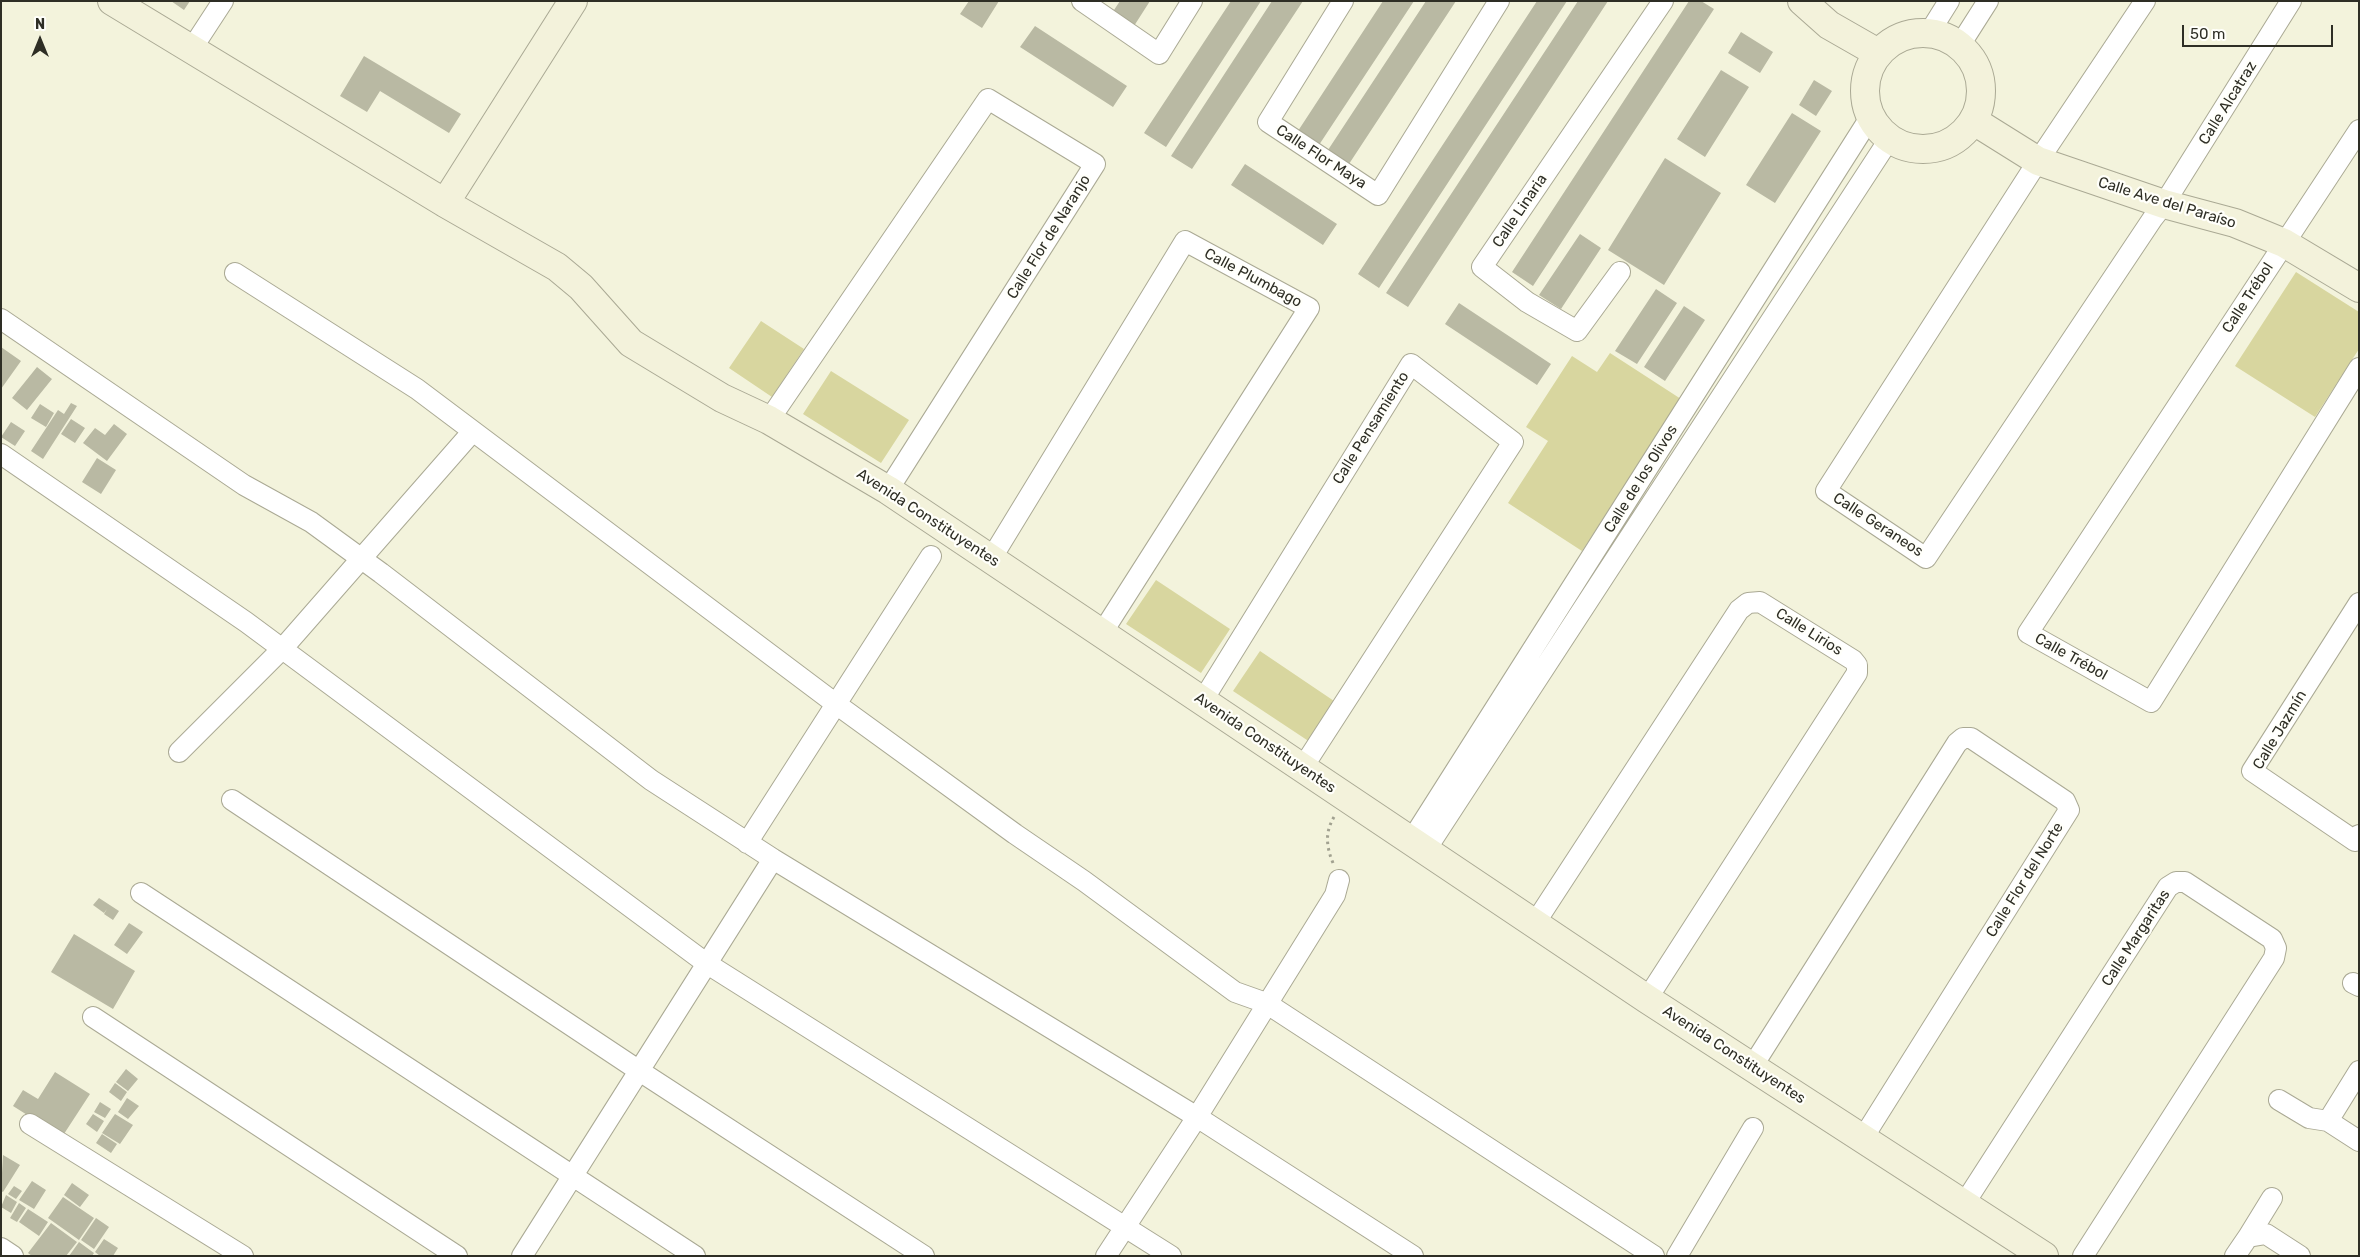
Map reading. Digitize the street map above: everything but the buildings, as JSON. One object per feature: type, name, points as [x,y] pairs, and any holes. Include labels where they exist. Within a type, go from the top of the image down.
[{"type":"main road","name":"Avenida Constituyentes","points":[[112,1],[445,203],[557,267],[581,287],[631,343],[722,398],[769,420],[888,490],[1647,999],[2044,1256]]},
{"type":"main road","points":[[445,203],[573,1]]},
{"type":"main road","points":[[1802,1],[1829,25],[1878,53]]},
{"type":"main road","points":[[1918,32],[1929,33],[1939,34],[1960,46],[1970,55],[1982,82],[1981,102],[1974,121],[1967,130],[1951,142],[1934,148],[1914,148],[1901,145],[1880,130],[1866,106],[1864,92],[1868,71],[1878,53],[1895,39],[1918,32]]},
{"type":"main road","name":"Calle Ave del Paraíso","points":[[1974,121],[2038,161],[2164,204],[2235,223],[2284,244],[2359,288]]},
{"type":"street","points":[[191,50],[223,1]]},
{"type":"street","points":[[1082,1],[1159,54],[1192,1]]},
{"type":"street","name":"Calle Flor Maya","points":[[1343,1],[1268,122],[1378,195],[1499,1]]},
{"type":"street","name":"Calle Linaria","points":[[1620,272],[1578,330],[1527,302],[1482,267],[1663,1]]},
{"type":"street","points":[[1929,33],[1949,1]]},
{"type":"street","points":[[1960,46],[1988,1]]},
{"type":"street","points":[[2038,161],[2145,1]]},
{"type":"street","name":"Calle Alcatraz","points":[[2164,204],[2291,1]]},
{"type":"street","name":"Calle Flor de Naranjo","points":[[769,420],[988,99],[1095,164],[888,490]]},
{"type":"street","name":"Calle de los Olivos","points":[[1418,846],[1871,116]]},
{"type":"street","points":[[2284,244],[2359,130]]},
{"type":"street","name":"Calle de los Olivos","points":[[1418,846],[1890,138]]},
{"type":"street","name":"Calle Geraneos","points":[[2038,161],[1826,491],[1926,558],[2164,204]]},
{"type":"street","name":"Calle Plumbago","points":[[991,559],[1186,241],[1309,308],[1102,633]]},
{"type":"street","name":"Calle Trébol","points":[[2284,244],[2028,633],[2151,702],[2359,368]]},
{"type":"street","points":[[235,273],[417,389],[836,704],[1236,992],[1266,1004],[1654,1256]]},
{"type":"street","points":[[1,319],[229,475],[311,522],[651,780],[747,843],[1196,1117],[1413,1256]]},
{"type":"street","name":"Calle Pensamiento","points":[[1203,700],[1411,364],[1513,442],[1304,768]]},
{"type":"street","points":[[179,752],[282,648],[473,431]]},
{"type":"street","points":[[1,454],[282,648],[706,963],[1171,1256]]},
{"type":"street","points":[[747,843],[931,556]]},
{"type":"street","name":"Calle Lirios","points":[[1535,924],[1739,610],[1748,604],[1760,602],[1853,660],[1858,665],[1857,673],[1647,999]]},
{"type":"street","name":"Calle Jazmín","points":[[2359,603],[2252,771],[2354,841],[2359,834]]},
{"type":"street","name":"Calle Flor del Norte","points":[[1752,1067],[1957,743],[1964,738],[1971,738],[2065,802],[2069,810],[1862,1138]]},
{"type":"street","points":[[232,800],[638,1070],[924,1256]]},
{"type":"street","points":[[522,1256],[773,859]]},
{"type":"street","points":[[1106,1256],[1196,1117],[1335,895],[1339,880]]},
{"type":"street","name":"Calle Margaritas","points":[[1964,1204],[2168,887],[2176,882],[2185,882],[2272,939],[2276,948],[2274,958],[2083,1256]]},
{"type":"street","points":[[141,893],[695,1256]]},
{"type":"street","points":[[93,1017],[457,1256]]},
{"type":"street","points":[[2328,1122],[2359,1071]]},
{"type":"street","points":[[2279,1100],[2309,1118],[2328,1122],[2359,1141]]},
{"type":"street","points":[[30,1124],[243,1256]]},
{"type":"street","points":[[1677,1256],[1753,1128]]},
{"type":"street","points":[[2235,1256],[2272,1198]]},
{"type":"street","points":[[2248,1237],[2266,1234],[2300,1256]]},
{"type":"street","points":[[1,1248],[13,1256]]},
{"type":"path","points":[[1339,880],[1327,848],[1328,827],[1345,798]]},
{"type":"shaded area","points":[[2296,272],[2359,312],[2359,349],[2315,417],[2235,366]]},
{"type":"shaded area","points":[[761,321],[804,349],[772,397],[729,368]]},
{"type":"shaded area","points":[[1610,353],[1681,399],[1582,551],[1508,503],[1548,441],[1526,427],[1572,356],[1597,372]]},
{"type":"shaded area","points":[[831,371],[909,420],[881,463],[803,414]]},
{"type":"shaded area","points":[[1156,580],[1230,629],[1201,673],[1126,624]]},
{"type":"shaded area","points":[[1260,651],[1337,703],[1310,742],[1233,691]]}]
